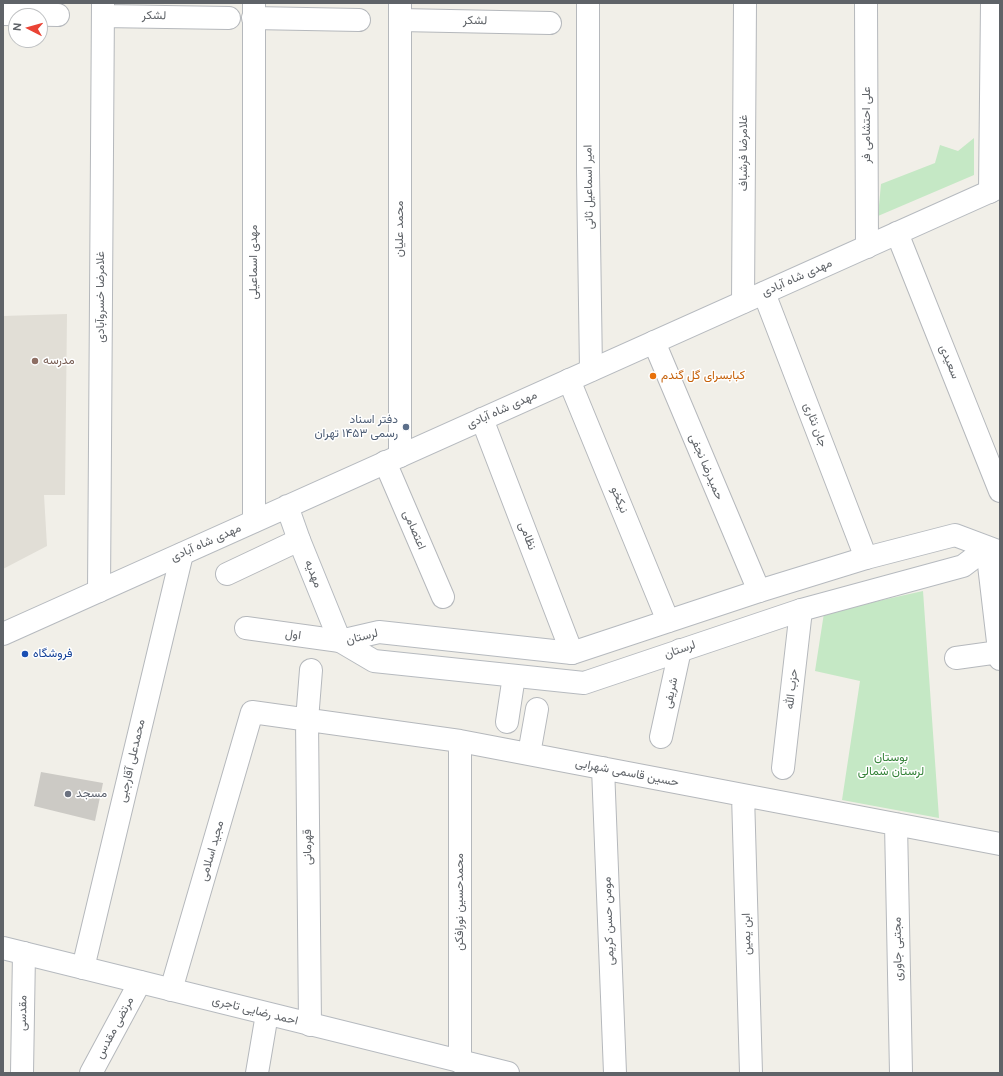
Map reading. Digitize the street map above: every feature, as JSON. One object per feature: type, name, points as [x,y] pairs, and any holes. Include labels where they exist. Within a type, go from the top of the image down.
[{"type":"street","name":"امیر اسماعیل ثانی","points":[[588,3],[588,164],[591,370]]},
{"type":"street","name":"غلامرضا فرشباف","points":[[743,302],[745,3]]},
{"type":"street","name":"علی احتشامی فر","points":[[866,3],[867,247]]},
{"type":"street","points":[[992,3],[995,189]]},
{"type":"street","name":"لشكر","points":[[103,9],[229,18]]},
{"type":"street","name":"غلامرضا خسروآبادی","points":[[99,591],[103,9]]},
{"type":"street","points":[[253,10],[359,20]]},
{"type":"street","name":"مهدی اسماعیلی","points":[[253,10],[254,521]]},
{"type":"street","name":"لشكر","points":[[400,12],[550,23]]},
{"type":"street","name":"محمد علیان","points":[[393,459],[400,12]]},
{"type":"street","points":[[3,14],[58,15]]},
{"type":"street","name":"مهدی شاه آبادی","points":[[3,634],[995,189]]},
{"type":"street","name":"سعیدی","points":[[897,233],[1000,491]]},
{"type":"street","name":"جان نثاری","points":[[764,293],[866,558]]},
{"type":"street","name":"حمیدرضا نجفی","points":[[654,342],[770,620]]},
{"type":"street","name":"نیکخو","points":[[569,380],[668,620]]},
{"type":"street","name":"نظامی","points":[[482,419],[584,683]]},
{"type":"street","name":"اعتصامی","points":[[393,459],[443,597]]},
{"type":"street","name":"مهدیه","points":[[287,506],[299,540],[340,641]]},
{"type":"street","name":"لرستان","points":[[340,641],[379,632],[572,652],[758,591],[866,558],[955,535],[994,550]]},
{"type":"street","points":[[227,574],[299,540]]},
{"type":"street","points":[[956,658],[1000,656],[994,550]]},
{"type":"street","name":"لرستان","points":[[340,641],[374,661],[584,683],[801,610],[963,566],[994,550]]},
{"type":"street","name":"محمدعلی آقارجبی","points":[[83,968],[182,554]]},
{"type":"street","points":[[792,581],[801,610]]},
{"type":"street","name":"حزب الله","points":[[783,768],[801,610]]},
{"type":"street","name":"اول","points":[[246,628],[340,641]]},
{"type":"street","name":"شریفی","points":[[661,736],[680,650]]},
{"type":"street","name":"قهرمانی","points":[[310,1025],[307,720],[311,670]]},
{"type":"street","points":[[507,722],[514,676]]},
{"type":"street","points":[[529,754],[536,709]]},
{"type":"street","name":"حسین قاسمی شهرابی","points":[[252,712],[460,741],[1000,844]]},
{"type":"street","name":"مجید اسلامی","points":[[171,990],[252,712]]},
{"type":"street","name":"محمدحسین نورافکن","points":[[460,741],[461,1067]]},
{"type":"street","name":"مومن حسن کریمی","points":[[603,768],[615,1073]]},
{"type":"street","name":"ابن یمین","points":[[744,795],[751,1073]]},
{"type":"street","name":"مجتبی جاوری","points":[[896,824],[901,1073]]},
{"type":"street","name":"احمد رضایی تاجری","points":[[3,948],[310,1025],[461,1067],[508,1073]]},
{"type":"street","name":"مقدسی","points":[[22,1073],[24,953]]},
{"type":"street","name":"مرتضی مقدس","points":[[91,1073],[140,982]]},
{"type":"street","points":[[257,1073],[267,1014]]},
{"type":"shaded area","points":[[67,314],[65,495],[44,495],[47,546],[3,569],[3,316]]},
{"type":"green space","points":[[974,138],[974,175],[878,216],[881,184],[935,163],[940,145],[958,151]]},
{"type":"green space","name":"بوستان لرستان شمالی","points":[[923,591],[939,818],[842,800],[860,681],[815,671],[824,613]]},
{"type":"building","name":"مسجد","points":[[41,772],[103,783],[95,821],[34,806]]},
{"type":"place","name":"مدرسه","points":[[35,361]]},
{"type":"place","name":"کبابسرای گل گندم","points":[[653,376]]},
{"type":"place","name":"دفتر اسناد رسمی ۱۴۵۳ تهران","points":[[406,427]]},
{"type":"place","name":"فروشگاه","points":[[25,654]]},
{"type":"place","name":"مسجد","points":[[68,794]]}]
